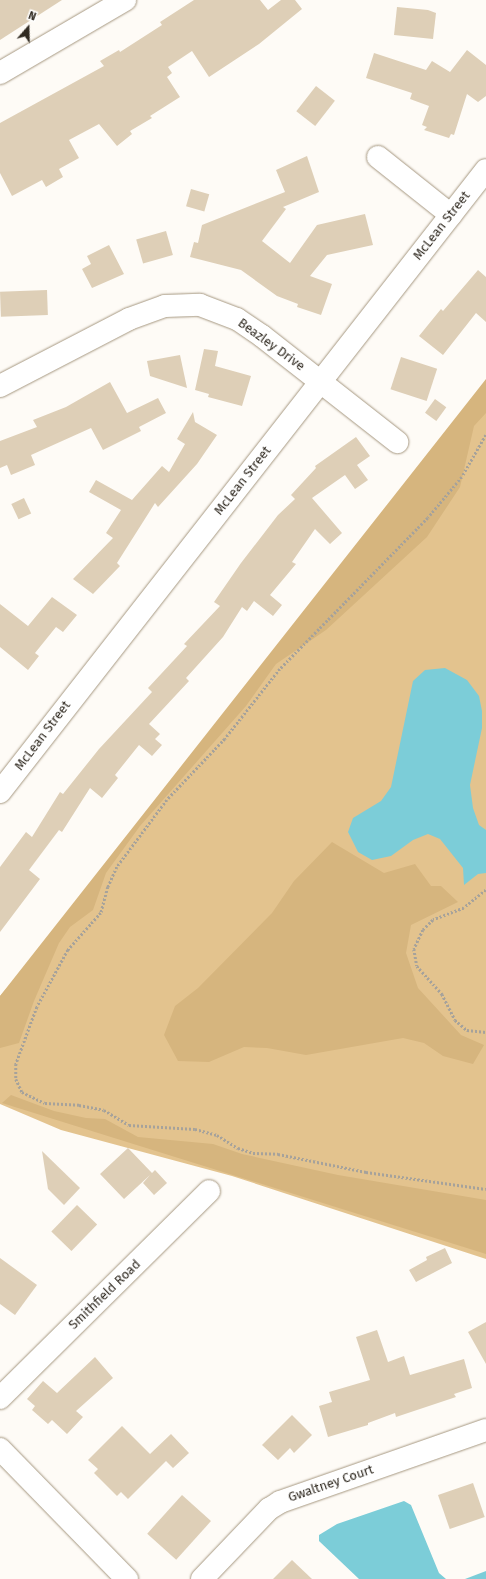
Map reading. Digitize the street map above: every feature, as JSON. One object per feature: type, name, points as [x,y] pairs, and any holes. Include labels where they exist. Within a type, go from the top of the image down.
[{"type":"street","points":[[0,73],[125,0]]},
{"type":"street","points":[[378,157],[451,215]]},
{"type":"street","name":"McLean Street","points":[[0,792],[486,170]]},
{"type":"street","name":"Beazley Drive","points":[[0,386],[129,319],[165,306],[181,304],[200,305],[237,319],[262,336],[397,442]]},
{"type":"street","name":"Smithfield Road","points":[[0,1398],[209,1192]]},
{"type":"street","name":"Gwaltney Court","points":[[202,1579],[269,1509],[280,1502],[486,1430]]},
{"type":"street","points":[[0,1449],[127,1579]]},
{"type":"path","points":[[486,435],[462,477],[428,518],[280,669],[225,739],[167,800],[117,867],[108,887],[101,913],[68,950],[37,1007],[16,1064],[16,1079],[22,1092],[45,1103],[79,1105],[104,1110],[129,1125],[195,1130],[218,1135],[238,1148],[253,1153],[278,1154],[366,1172],[486,1189]]},
{"type":"path","points":[[486,890],[464,908],[433,920],[423,930],[414,949],[417,966],[442,994],[455,1020],[467,1030],[486,1032]]},
{"type":"shaded area","points":[[486,379],[486,413],[474,426],[460,487],[427,537],[326,630],[276,664],[246,706],[140,826],[106,873],[93,910],[70,927],[59,943],[34,1001],[19,1043],[0,1048],[0,996]]},
{"type":"shaded area","points":[[486,381],[486,1259],[232,1176],[61,1130],[0,1104],[0,996],[66,919]]},
{"type":"shaded area","points":[[332,842],[384,873],[415,864],[431,886],[441,886],[458,902],[411,925],[406,953],[418,988],[461,1035],[484,1045],[473,1064],[443,1056],[424,1043],[403,1038],[306,1055],[267,1048],[244,1047],[209,1062],[178,1061],[164,1035],[175,1006],[198,988],[272,913],[294,881]]},
{"type":"shaded area","points":[[11,1095],[54,1111],[86,1118],[105,1119],[138,1137],[213,1144],[242,1154],[338,1175],[486,1200],[486,1254],[2,1103]]},
{"type":"water","points":[[445,668],[467,680],[479,696],[482,711],[482,728],[470,785],[473,808],[479,825],[486,830],[486,873],[478,874],[464,885],[463,868],[440,839],[428,834],[413,840],[391,856],[372,860],[358,852],[348,832],[353,818],[381,801],[391,787],[413,681],[425,670]]},
{"type":"water","points":[[404,1501],[411,1505],[439,1573],[446,1579],[359,1579],[319,1541],[319,1535],[337,1524]]},
{"type":"water","points":[[486,1571],[486,1579],[465,1579]]},
{"type":"building","points":[[0,0],[62,0],[0,40]]},
{"type":"building","points":[[194,0],[260,0],[268,10],[281,0],[295,0],[302,9],[259,44],[209,77],[192,51],[168,67],[172,73],[167,77],[180,97],[150,116],[152,118],[130,131],[132,134],[117,146],[99,124],[69,140],[79,158],[59,169],[63,177],[46,187],[42,180],[12,196],[0,173],[0,123],[104,66],[100,61],[119,50],[120,52],[162,25],[160,22]]},
{"type":"building","points":[[397,7],[428,10],[436,13],[433,39],[394,35]]},
{"type":"building","points":[[467,50],[486,65],[486,96],[478,102],[467,94],[454,135],[451,134],[449,138],[424,130],[427,127],[422,125],[429,106],[410,99],[412,93],[366,78],[374,53],[426,70],[432,61],[450,72]]},
{"type":"building","points":[[316,86],[335,101],[315,126],[296,111]]},
{"type":"building","points":[[307,156],[319,192],[283,207],[286,209],[262,241],[290,263],[317,225],[365,214],[373,245],[327,255],[310,276],[332,284],[321,315],[297,307],[298,304],[277,296],[241,270],[190,257],[194,242],[198,243],[202,225],[285,192],[276,170]]},
{"type":"building","points":[[191,189],[209,194],[204,212],[186,206]]},
{"type":"building","points":[[166,231],[173,255],[143,264],[136,240]]},
{"type":"building","points":[[109,245],[124,274],[92,288],[82,269],[91,264],[87,256]]},
{"type":"building","points":[[478,270],[486,277],[486,322],[476,313],[443,355],[419,336],[441,309],[443,311]]},
{"type":"building","points":[[47,290],[48,315],[1,317],[0,292]]},
{"type":"building","points":[[204,349],[218,351],[215,366],[251,376],[242,406],[208,397],[209,394],[195,390]]},
{"type":"building","points":[[180,355],[187,388],[150,376],[147,361]]},
{"type":"building","points":[[401,357],[437,369],[427,401],[390,389]]},
{"type":"building","points":[[110,382],[127,413],[158,398],[166,413],[139,427],[141,431],[103,450],[91,428],[31,455],[35,465],[11,475],[7,465],[0,468],[0,441],[37,427],[33,420],[66,407]]},
{"type":"building","points":[[435,399],[446,407],[436,421],[425,413]]},
{"type":"building","points":[[193,412],[195,422],[217,435],[197,464],[158,507],[155,503],[117,563],[120,566],[93,594],[73,579],[113,538],[106,533],[121,510],[89,492],[96,480],[132,500],[162,466],[169,472],[185,444],[177,439]]},
{"type":"building","points":[[356,437],[370,456],[357,465],[368,480],[355,489],[345,475],[312,498],[342,533],[330,544],[315,529],[292,562],[296,564],[270,595],[282,605],[273,616],[254,601],[247,611],[242,607],[223,637],[186,678],[189,681],[149,724],[160,734],[155,739],[162,745],[152,756],[139,745],[115,775],[118,778],[102,798],[90,788],[62,832],[59,830],[29,870],[40,879],[0,932],[0,867],[26,832],[32,837],[60,792],[63,794],[99,749],[152,692],[148,688],[187,646],[184,644],[220,606],[214,602],[241,563],[278,515],[295,499],[291,495],[316,468],[315,466]]},
{"type":"building","points":[[24,498],[31,513],[18,519],[11,504]]},
{"type":"building","points":[[52,597],[77,615],[63,632],[56,627],[35,653],[39,656],[28,670],[0,647],[0,604],[28,626]]},
{"type":"building","points":[[128,1148],[152,1173],[155,1170],[167,1183],[154,1195],[143,1183],[150,1175],[124,1199],[100,1174]]},
{"type":"building","points":[[42,1151],[80,1188],[64,1205],[48,1189]]},
{"type":"building","points":[[77,1205],[97,1224],[71,1251],[51,1232]]},
{"type":"building","points":[[445,1248],[452,1263],[416,1282],[409,1270],[427,1260],[426,1257]]},
{"type":"building","points":[[0,1258],[37,1285],[15,1315],[0,1304]]},
{"type":"building","points":[[486,1322],[486,1364],[468,1332]]},
{"type":"building","points":[[377,1330],[388,1362],[404,1356],[410,1375],[464,1359],[472,1388],[454,1394],[456,1397],[396,1417],[395,1413],[368,1423],[368,1425],[328,1437],[319,1406],[332,1402],[329,1392],[370,1380],[356,1337]]},
{"type":"building","points":[[95,1357],[113,1378],[76,1411],[83,1417],[67,1434],[52,1420],[48,1424],[32,1410],[35,1406],[27,1399],[43,1381],[57,1393]]},
{"type":"building","points":[[292,1415],[312,1435],[294,1453],[290,1448],[278,1460],[262,1445]]},
{"type":"building","points":[[122,1426],[150,1454],[171,1434],[189,1453],[173,1468],[166,1461],[128,1499],[121,1492],[117,1496],[94,1473],[98,1469],[88,1460]]},
{"type":"building","points":[[473,1483],[485,1517],[450,1529],[438,1495]]},
{"type":"building","points":[[182,1495],[211,1521],[176,1560],[147,1534]]},
{"type":"building","points":[[292,1560],[312,1579],[273,1579]]}]
